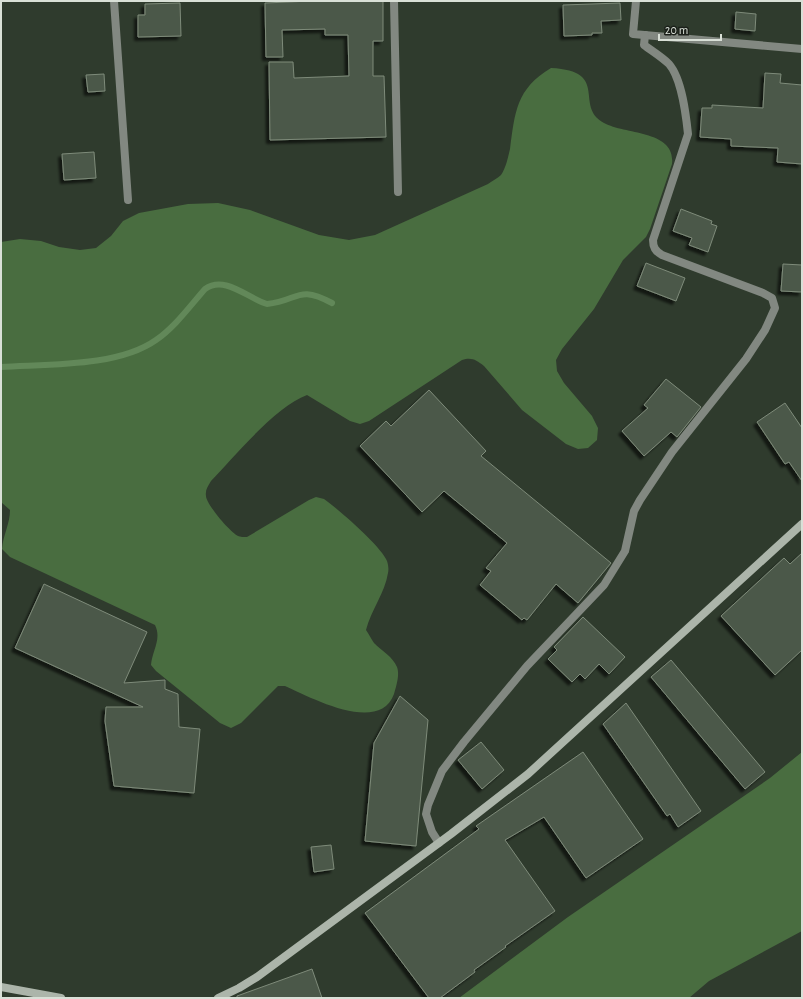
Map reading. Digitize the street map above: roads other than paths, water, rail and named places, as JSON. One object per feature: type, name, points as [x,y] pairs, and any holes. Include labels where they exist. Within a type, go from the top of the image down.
[{"type":"street","points":[[114,1],[128,200]]},
{"type":"street","points":[[394,1],[398,192]]},
{"type":"street","points":[[636,1],[633,34],[802,49]]},
{"type":"street","points":[[439,843],[432,832],[426,814],[430,799],[442,771],[527,666],[604,585],[625,551],[634,511],[640,500],[672,452],[746,360],[765,330],[775,308],[772,298],[763,293],[662,255],[656,252],[653,246],[653,240],[688,134],[687,121],[676,74],[670,65],[644,45],[645,35]]},
{"type":"street","points":[[218,998],[257,977],[439,843],[538,764],[802,524]]},
{"type":"street","points":[[1,987],[61,998]]},
{"type":"waterway","points":[[1,367],[103,360],[140,349],[156,340],[170,329],[205,289],[213,285],[228,286],[267,304],[304,294],[320,297],[332,303]]}]
